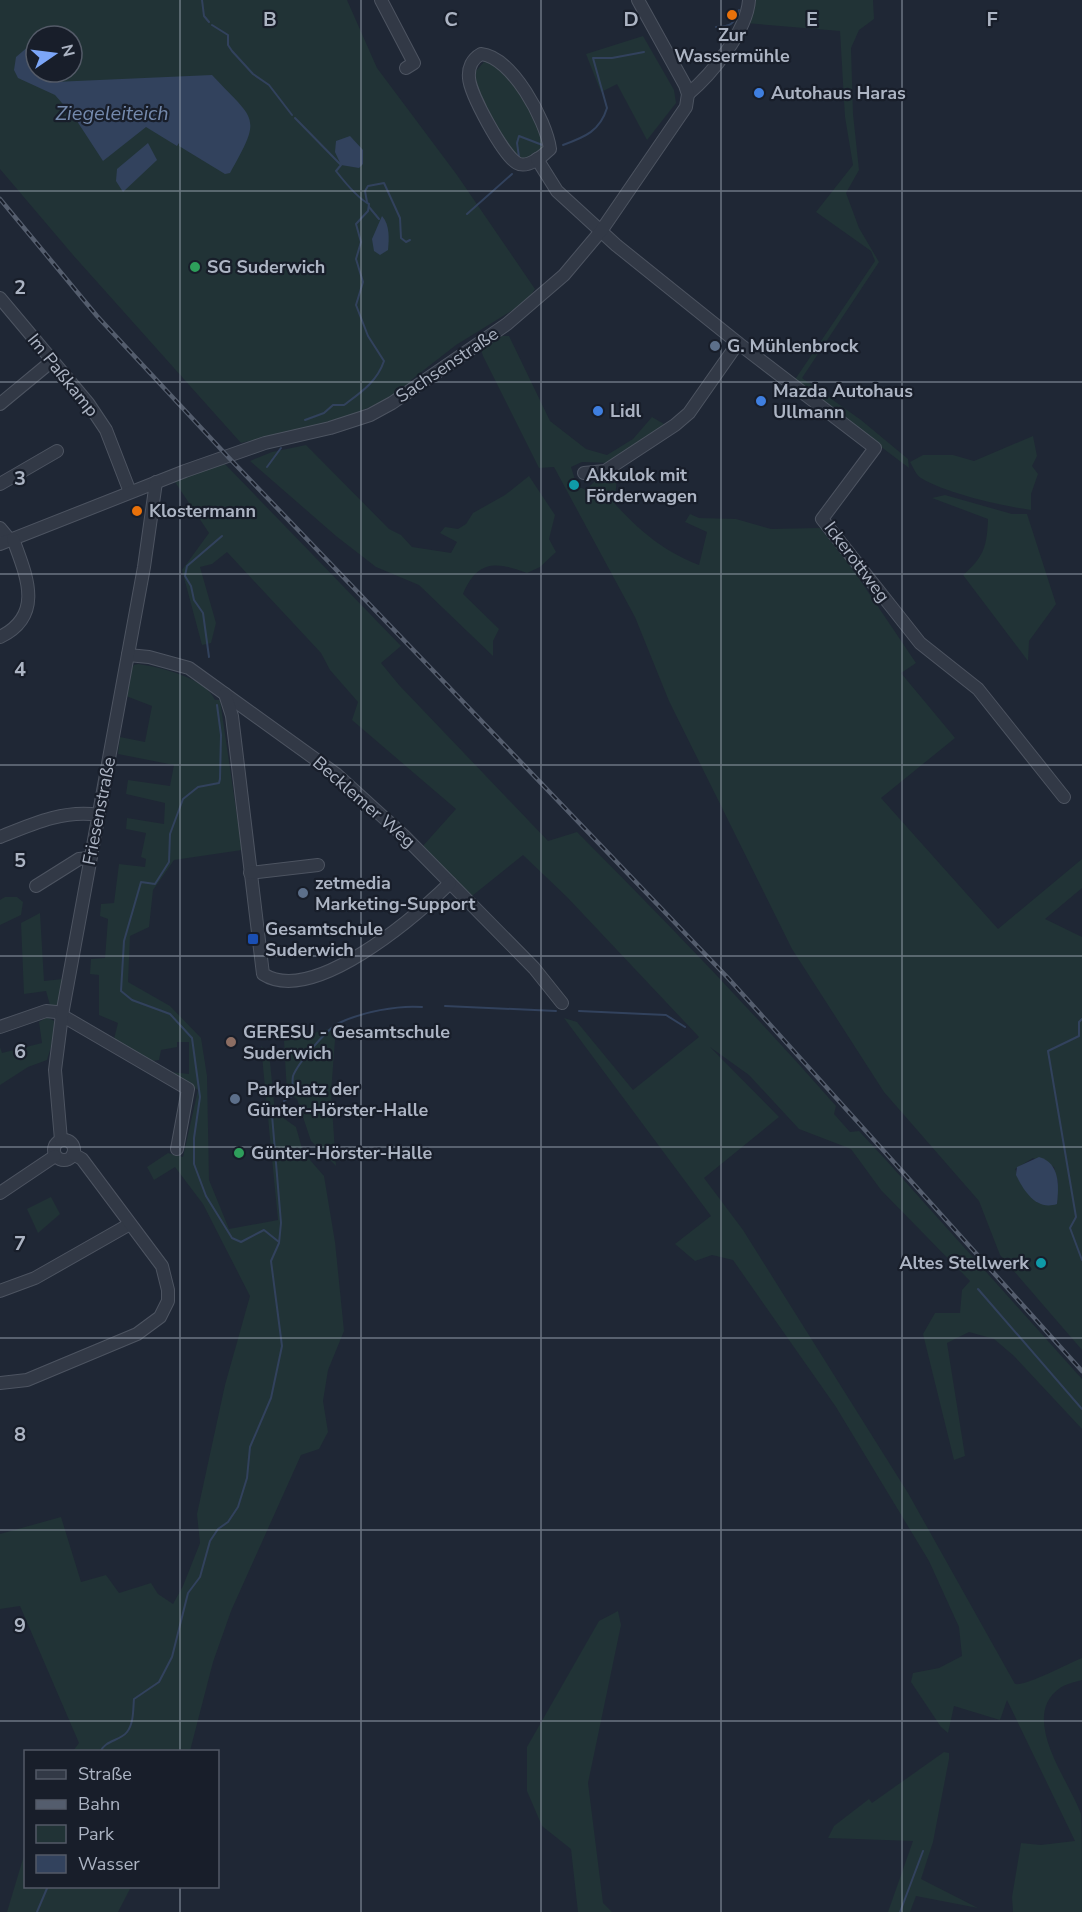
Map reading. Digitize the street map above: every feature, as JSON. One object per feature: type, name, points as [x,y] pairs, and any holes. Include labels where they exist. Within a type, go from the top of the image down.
[{"type":"street","points":[[381,0],[414,63],[406,68]]},
{"type":"street","points":[[638,0],[688,94]]},
{"type":"street","name":"Sachsenstraße","points":[[8,541],[156,482],[265,443],[330,428],[370,415],[392,403],[507,324],[549,291],[574,265],[601,231],[686,107],[688,94],[705,81],[734,38],[743,23],[749,0]]},
{"type":"street","points":[[490,55],[498,59],[509,69],[532,103],[550,149],[537,159],[525,165],[518,164],[483,114],[468,76],[476,57],[490,55]]},
{"type":"street","name":"Ickerottweg","points":[[537,159],[557,191],[601,231],[738,343],[875,448],[822,519],[920,643],[978,689],[1064,797]]},
{"type":"street","name":"Im Paßkamp","points":[[0,298],[88,403],[106,430],[130,492]]},
{"type":"street","points":[[584,473],[605,471],[675,425],[688,413],[738,343]]},
{"type":"street","points":[[0,404],[52,361]]},
{"type":"street","points":[[0,484],[57,451]]},
{"type":"street","name":"Friesenstraße","points":[[61,1140],[55,1070],[62,1015],[144,567],[156,482]]},
{"type":"street","points":[[0,528],[26,576],[28,605],[17,627],[0,637]]},
{"type":"street","name":"Becklemer Weg","points":[[128,655],[149,657],[189,668],[354,789],[534,968],[562,1003]]},
{"type":"street","points":[[225,694],[232,716],[263,974],[277,982],[290,982],[314,975],[356,957],[416,916],[450,883]]},
{"type":"street","points":[[0,837],[44,820],[81,812],[99,815]]},
{"type":"street","points":[[36,886],[79,859],[89,858]]},
{"type":"street","points":[[250,873],[318,865]]},
{"type":"street","points":[[0,1027],[46,1011],[62,1015],[189,1089],[177,1149]]},
{"type":"street","points":[[55,1155],[54,1146],[61,1140],[72,1144],[73,1154]]},
{"type":"street","points":[[55,1155],[66,1160],[73,1154]]},
{"type":"street","points":[[0,1383],[27,1380],[146,1330],[160,1317],[168,1301],[166,1275],[162,1266],[82,1159],[73,1154]]},
{"type":"street","points":[[0,1193],[55,1155]]},
{"type":"street","points":[[0,1291],[35,1278],[130,1224]]},
{"type":"green space","points":[[0,0],[347,0],[377,68],[457,175],[535,289],[526,302],[456,345],[411,380],[409,385],[390,397],[328,422],[241,443],[73,255],[0,169]]},
{"type":"green space","points":[[751,0],[873,0],[874,19],[859,30],[851,48],[853,114],[859,170],[846,193],[859,228],[879,262],[802,378],[861,420],[908,459],[909,468],[794,381],[875,261],[871,251],[816,212],[853,165],[845,117],[840,31],[745,23]]},
{"type":"green space","points":[[643,36],[674,90],[676,103],[647,140],[617,84],[601,92],[586,54]]},
{"type":"green space","points":[[484,62],[497,63],[528,102],[546,147],[522,162],[505,143],[480,97],[474,73]]},
{"type":"green space","points":[[502,336],[509,336],[550,421],[586,449],[607,455],[633,439],[652,417],[664,424],[665,429],[612,463],[582,462],[571,467],[577,486],[586,490],[598,478],[617,473],[615,504],[644,532],[674,554],[699,565],[707,532],[685,522],[690,514],[699,518],[736,519],[771,529],[820,528],[852,568],[916,663],[901,673],[955,738],[881,798],[998,929],[1082,859],[1082,888],[1045,919],[1082,937],[1082,1350],[1000,1255],[979,1201],[884,1092],[792,949],[669,701],[635,617],[554,467],[539,468],[481,350]],"holes":[[[1033,1158],[1054,1167],[1058,1183],[1057,1204],[1028,1193],[1015,1169]]]},
{"type":"green space","points":[[1033,436],[1037,456],[1032,466],[1038,474],[1031,494],[1031,510],[959,494],[931,484],[919,477],[910,462],[923,455],[953,455],[974,461]]},
{"type":"green space","points":[[306,445],[389,529],[401,535],[412,547],[451,553],[457,542],[440,533],[445,527],[458,529],[466,524],[473,513],[505,495],[529,476],[555,515],[549,539],[556,552],[540,567],[527,573],[497,565],[481,569],[468,583],[463,594],[499,629],[493,641],[493,656],[419,585],[376,567],[336,536],[250,461],[272,452]]},
{"type":"green space","points":[[223,462],[401,646],[381,663],[399,685],[548,841],[577,832],[610,865],[773,1036],[836,1106],[834,1114],[850,1132],[859,1131],[1082,1379],[1082,1429],[1014,1356],[994,1339],[969,1332],[947,1343],[965,1456],[954,1460],[923,1334],[935,1313],[960,1313],[962,1290],[970,1281],[881,1190],[851,1149],[799,1129],[749,1075],[710,1047],[779,1117],[704,1178],[743,1230],[908,1493],[1015,1684],[1038,1678],[1082,1658],[1082,1680],[1060,1688],[1048,1700],[1044,1715],[1045,1732],[1051,1750],[1081,1814],[1082,1912],[1013,1912],[1012,1897],[1021,1843],[1041,1845],[1075,1841],[1007,1700],[1000,1720],[954,1706],[948,1733],[941,1727],[911,1682],[913,1673],[939,1668],[962,1656],[959,1627],[929,1561],[836,1407],[733,1260],[712,1255],[695,1261],[675,1244],[711,1216],[564,1018],[577,1022],[633,1090],[699,1037],[567,897],[523,855],[472,896],[422,847],[456,809],[352,720],[358,702],[330,670],[321,653],[227,552],[212,564],[200,567],[216,623],[211,643],[202,645],[182,570],[209,533],[175,482]]},
{"type":"green space","points":[[945,495],[1012,514],[1027,514],[1056,604],[1029,641],[1028,661],[963,575],[976,562],[983,550],[987,537],[988,519],[932,498]]},
{"type":"green space","points":[[134,665],[158,668],[181,675],[202,686],[215,700],[220,700],[242,850],[174,860],[153,890],[149,927],[130,936],[128,982],[170,1006],[201,1038],[207,1076],[209,1180],[229,1229],[278,1220],[261,1046],[269,1052],[275,1112],[296,1127],[303,1152],[324,1176],[335,1242],[344,1331],[328,1370],[323,1401],[328,1432],[319,1449],[301,1455],[231,1611],[213,1662],[190,1750],[74,1750],[79,1743],[20,1606],[0,1609],[0,1534],[61,1517],[81,1582],[106,1575],[119,1593],[151,1583],[158,1594],[173,1604],[183,1586],[200,1543],[197,1514],[225,1385],[250,1296],[203,1204],[175,1167],[154,1180],[147,1167],[168,1153],[183,1157],[198,1090],[170,1072],[189,1074],[189,1042],[177,1042],[177,1047],[161,1050],[159,1060],[152,1061],[114,1039],[118,1023],[99,1015],[99,975],[90,974],[91,959],[105,958],[108,919],[100,916],[101,904],[114,903],[119,864],[145,867],[146,859],[141,857],[146,833],[126,829],[127,818],[164,824],[165,803],[126,794],[128,780],[170,786],[174,765],[118,754],[120,737],[145,742],[152,706],[126,696],[130,672]]},
{"type":"green space","points":[[5,897],[17,897],[23,902],[21,915],[0,925],[0,900]]},
{"type":"green space","points":[[40,913],[44,981],[63,979],[57,1006],[50,1005],[46,991],[24,994],[21,923]]},
{"type":"green space","points":[[47,1017],[54,1021],[56,1030],[47,1060],[28,1067],[0,1085],[0,1047],[2,1053],[42,1043],[39,1022]]},
{"type":"green space","points":[[336,1027],[331,1093],[336,1166],[311,1141],[297,1099],[287,1093],[284,1041]]},
{"type":"green space","points":[[51,1197],[60,1214],[38,1233],[27,1209]]},
{"type":"green space","points":[[618,1611],[621,1625],[588,1783],[603,1903],[612,1912],[578,1912],[571,1849],[542,1826],[527,1791],[527,1747],[599,1621]]},
{"type":"green space","points":[[944,1752],[949,1753],[949,1759],[933,1842],[921,1879],[978,1908],[916,1896],[910,1912],[888,1912],[913,1841],[828,1838],[834,1826],[869,1799],[872,1803]]},
{"type":"green space","points":[[24,1855],[24,1888],[130,1888],[118,1912],[7,1912]]},
{"type":"water","name":"Ziegeleiteich","points":[[24,50],[24,81],[18,78],[14,70],[16,57]]},
{"type":"water","name":"Ziegeleiteich","points":[[212,75],[245,111],[250,120],[250,129],[247,140],[230,173],[225,174],[179,146],[179,143],[177,146],[146,127],[103,161],[75,118],[55,95],[31,84],[84,84],[84,81]]},
{"type":"water","points":[[350,136],[363,150],[363,164],[359,168],[341,165],[335,152],[336,141]]},
{"type":"water","points":[[148,143],[157,160],[123,192],[116,181],[117,169]]},
{"type":"water","points":[[382,216],[388,228],[389,241],[388,250],[380,255],[374,251],[372,239]]},
{"type":"water","points":[[1039,1157],[1051,1164],[1057,1176],[1057,1204],[1043,1205],[1037,1202],[1027,1193],[1016,1175],[1017,1167]]},
{"type":"waterway","points":[[202,0],[204,16],[209,22]]},
{"type":"waterway","points":[[716,27],[731,24],[739,10]]},
{"type":"waterway","points":[[212,25],[228,35],[228,45],[232,51],[253,74],[269,85],[292,115]]},
{"type":"waterway","points":[[563,145],[596,128],[607,108],[593,58],[612,58],[644,52]]},
{"type":"waterway","points":[[295,118],[341,165],[336,171],[356,194],[369,204],[368,211],[356,224],[361,242],[356,259],[363,282],[356,305],[368,336],[384,361],[372,381],[350,401],[344,405],[333,405],[324,413],[305,420]]},
{"type":"waterway","points":[[519,157],[517,143],[519,136],[545,146]]},
{"type":"waterway","points":[[467,214],[512,174]]},
{"type":"waterway","points":[[367,202],[365,191],[368,186],[384,183],[400,218],[401,238],[406,242],[410,240]]},
{"type":"waterway","points":[[369,207],[379,219]]},
{"type":"waterway","points":[[267,467],[281,448]]},
{"type":"waterway","points":[[209,657],[203,613],[194,600],[191,586],[185,576],[187,566],[222,536]]},
{"type":"waterway","points":[[217,705],[221,735],[219,783],[198,787],[183,799],[170,834],[169,862],[155,884],[141,882],[124,941],[121,991],[132,1000],[170,1014],[192,1038],[200,1097],[194,1138],[194,1164],[206,1196],[232,1238],[241,1242],[264,1230],[279,1242]]},
{"type":"waterway","points":[[445,1006],[556,1011]]},
{"type":"waterway","points":[[284,1101],[294,1095],[293,1076],[301,1063],[334,1026],[348,1019],[380,1010],[422,1007]]},
{"type":"waterway","points":[[579,1011],[666,1015],[685,1027]]},
{"type":"waterway","points":[[1082,1019],[1079,1022],[1079,1036],[1048,1051],[1076,1217],[1070,1228],[1082,1260]]},
{"type":"waterway","points":[[101,1750],[105,1745],[127,1732],[132,1720],[134,1699],[159,1682],[172,1657],[188,1593],[200,1577],[210,1541],[218,1529],[228,1522],[238,1507],[247,1478],[250,1447],[271,1398],[282,1346],[271,1261],[279,1243],[281,1223],[272,1115],[276,1106]]},
{"type":"waterway","points":[[978,1289],[1082,1409]]},
{"type":"waterway","points":[[900,1912],[923,1851]]},
{"type":"waterway","points":[[37,1912],[47,1888]]},
{"type":"railway","points":[[0,199],[97,316],[231,460],[728,978],[1082,1371]]},
{"type":"place","name":"Zur Wassermühle","points":[[732,15]]},
{"type":"place","name":"Autohaus Haras","points":[[759,93]]},
{"type":"place","name":"SG Suderwich","points":[[195,267]]},
{"type":"place","name":"G. Mühlenbrock","points":[[715,346]]},
{"type":"place","name":"Mazda Autohaus Ullmann","points":[[761,401]]},
{"type":"place","name":"Lidl","points":[[598,411]]},
{"type":"place","name":"Akkulok mit Förderwagen","points":[[574,485]]},
{"type":"place","name":"Klostermann","points":[[137,511]]},
{"type":"place","name":"zetmedia Marketing-Support","points":[[303,893]]},
{"type":"place","name":"Gesamtschule Suderwich","points":[[253,939]]},
{"type":"place","name":"GERESU - Gesamtschule Suderwich","points":[[231,1042]]},
{"type":"place","name":"Parkplatz der Günter-Hörster-Halle","points":[[235,1099]]},
{"type":"place","name":"Günter-Hörster-Halle","points":[[239,1153]]},
{"type":"place","name":"Altes Stellwerk","points":[[1041,1263]]}]
